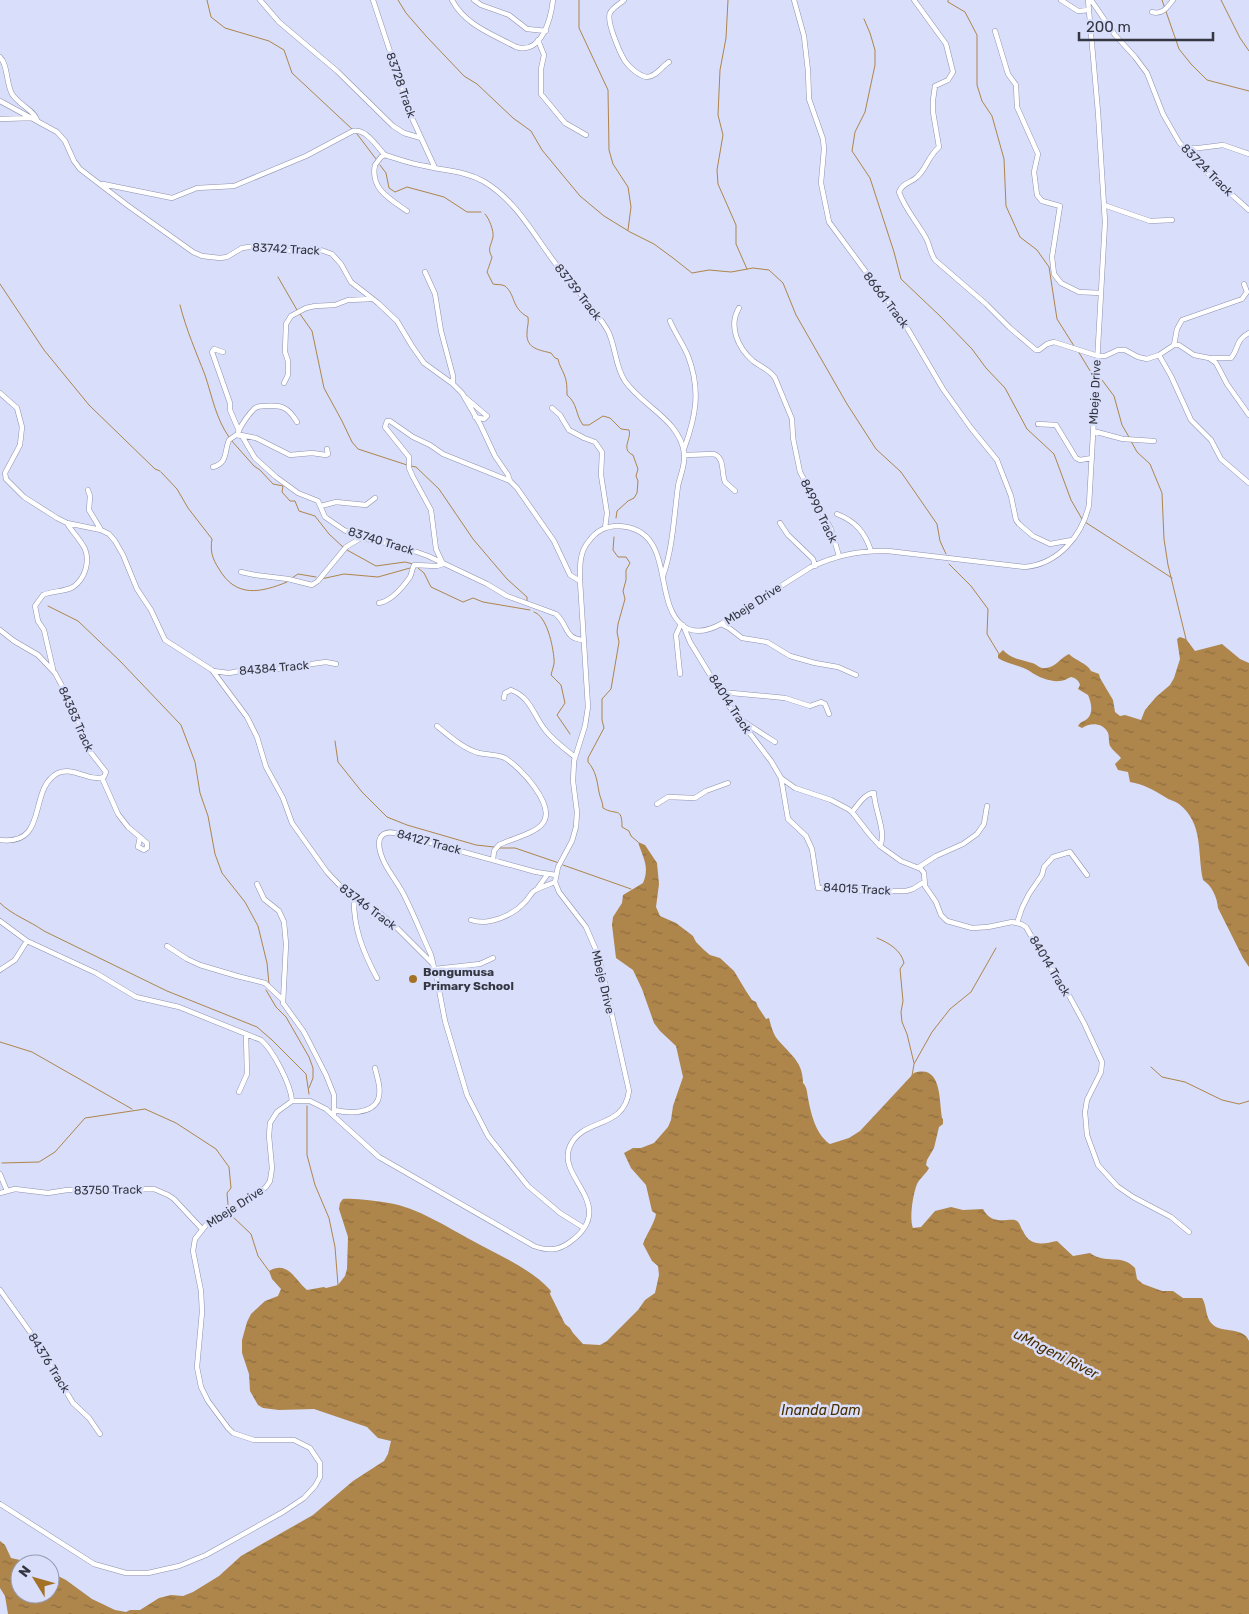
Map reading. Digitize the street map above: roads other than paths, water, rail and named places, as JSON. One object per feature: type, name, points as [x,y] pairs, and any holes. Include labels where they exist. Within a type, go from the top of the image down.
[{"type":"street","points":[[260,0],[279,22],[334,68],[389,123],[404,133],[421,138]]},
{"type":"street","name":"83728 Track","points":[[373,0],[407,103],[435,168]]},
{"type":"street","points":[[452,0],[461,15],[470,22],[516,47],[526,47],[538,40],[546,31],[553,0]]},
{"type":"street","points":[[474,0],[481,5],[508,15],[527,29],[546,31]]},
{"type":"street","points":[[624,0],[612,10],[609,17],[614,35],[626,62],[638,73],[647,77],[653,76],[669,62]]},
{"type":"street","name":"86661 Track","points":[[794,0],[804,36],[809,99],[823,139],[821,183],[829,222],[906,326],[949,399],[997,460],[1011,496],[1016,520],[1019,524],[1033,536],[1050,544],[1072,540]]},
{"type":"street","points":[[914,0],[946,44],[953,72],[948,80],[935,86],[933,112],[940,145],[928,158],[918,176],[899,190],[903,203],[927,240],[930,252],[935,260],[1036,350],[1054,342],[1098,356],[1105,356],[1122,350],[1142,359],[1158,355],[1174,345],[1181,346],[1194,355],[1211,358],[1231,358],[1234,355],[1240,338],[1249,333]]},
{"type":"street","points":[[1062,0],[1078,11],[1089,10]]},
{"type":"street","name":"Mbeje Drive","points":[[682,625],[690,630],[710,630],[814,566],[839,556],[871,551],[1025,567],[1050,561],[1063,551],[1072,540],[1086,516],[1089,505],[1098,356],[1104,205],[1089,10],[1090,0]]},
{"type":"street","name":"83724 Track","points":[[1090,0],[1115,35],[1148,73],[1165,120],[1184,148],[1204,170],[1249,210]]},
{"type":"street","points":[[1152,12],[1162,12],[1173,0]]},
{"type":"street","points":[[995,31],[1008,74],[1016,85],[1017,107],[1038,154],[1034,174],[1038,197],[1042,201],[1060,206],[1052,248],[1054,274],[1061,282],[1079,292],[1101,294]]},
{"type":"street","points":[[538,40],[544,55],[541,69],[541,94],[565,123],[586,135]]},
{"type":"street","points":[[0,57],[4,61],[8,85],[12,94],[18,103],[35,115],[35,119],[0,119]]},
{"type":"street","name":"83742 Track","points":[[0,101],[35,119],[61,136],[77,165],[128,206],[184,246],[202,256],[226,257],[249,246],[257,246],[280,251],[326,250],[336,257],[351,282],[397,321],[424,363],[453,384],[465,397],[494,456],[508,475],[510,482],[518,488],[554,541],[570,575],[580,581]]},
{"type":"street","points":[[102,184],[172,198],[197,188],[234,186],[306,156],[358,130],[364,132],[385,156],[375,165],[375,182],[381,192],[407,211]]},
{"type":"street","points":[[1184,148],[1223,145],[1249,154]]},
{"type":"street","name":"83739 Track","points":[[385,156],[458,172],[482,180],[498,191],[514,206],[561,271],[607,329],[626,382],[672,427],[684,452]]},
{"type":"street","points":[[1104,205],[1150,221],[1172,220]]},
{"type":"street","points":[[425,272],[435,294],[441,330],[453,376],[453,384]]},
{"type":"street","points":[[1174,345],[1176,329],[1182,320],[1242,299],[1246,292],[1244,284]]},
{"type":"street","points":[[284,383],[288,374],[288,361],[285,352],[286,324],[291,316],[306,308],[315,306],[335,305],[348,300],[372,299]]},
{"type":"street","name":"84990 Track","points":[[739,308],[734,318],[738,341],[745,354],[771,372],[775,378],[792,419],[793,438],[800,472],[831,529],[839,556]]},
{"type":"street","points":[[663,577],[668,559],[684,452],[691,430],[697,399],[695,379],[687,353],[670,322]]},
{"type":"street","name":"83740 Track","points":[[223,352],[216,349],[212,352],[230,403],[230,410],[238,434],[245,439],[255,458],[262,466],[293,490],[314,499],[328,520],[361,538],[397,545],[487,584],[507,596],[556,614],[570,636],[577,640],[584,640]]},
{"type":"street","points":[[1158,355],[1171,376],[1192,420],[1210,440],[1220,459],[1249,483]]},
{"type":"street","points":[[1211,358],[1249,415]]},
{"type":"street","points":[[0,392],[18,408],[22,427],[20,445],[5,476],[28,499],[67,523],[101,530]]},
{"type":"street","points":[[465,397],[487,416],[484,419],[475,417]]},
{"type":"street","points":[[213,466],[220,464],[224,460],[228,443],[238,434],[245,419],[258,406],[276,405],[283,407],[290,411],[297,422]]},
{"type":"street","points":[[552,408],[560,415],[569,430],[595,442],[602,452],[601,475],[607,513],[605,528]]},
{"type":"street","points":[[379,603],[396,593],[409,577],[414,565],[431,567],[443,564],[436,548],[430,510],[409,468],[409,457],[386,429],[385,423],[390,421],[413,438],[430,445],[444,454],[510,482]]},
{"type":"street","points":[[1038,424],[1056,425],[1076,458],[1080,460],[1092,458]]},
{"type":"street","points":[[1093,431],[1122,439],[1154,441]]},
{"type":"street","points":[[238,434],[256,438],[290,455],[312,453],[326,455],[328,454],[327,449]]},
{"type":"street","points":[[684,452],[714,454],[718,456],[721,461],[725,482],[735,490]]},
{"type":"street","points":[[88,490],[90,496],[89,510],[101,530]]},
{"type":"street","points":[[320,506],[336,502],[366,505],[375,498]]},
{"type":"street","points":[[837,514],[860,528],[871,551]]},
{"type":"street","points":[[53,671],[44,630],[38,621],[35,606],[43,595],[72,588],[86,570],[84,548],[67,523]]},
{"type":"street","points":[[780,523],[788,535],[813,559],[814,566]]},
{"type":"street","points":[[536,890],[555,882],[558,867],[572,841],[576,828],[577,812],[573,781],[575,757],[585,726],[588,707],[580,561],[583,549],[594,535],[605,528],[614,526],[628,527],[644,534],[655,550],[670,607],[682,625],[676,635],[680,674]]},
{"type":"street","name":"83746 Track","points":[[101,530],[109,534],[119,546],[137,589],[151,610],[165,640],[212,670],[238,703],[251,724],[266,767],[283,798],[292,823],[334,881],[354,897],[383,915],[420,949],[434,967]]},
{"type":"street","points":[[241,572],[288,579],[312,585],[318,581],[346,548],[361,538]]},
{"type":"street","points":[[721,624],[742,638],[767,642],[790,656],[815,663],[838,666],[856,675]]},
{"type":"street","name":"84014 Track","points":[[682,625],[690,642],[737,718],[771,761],[781,778],[795,788],[831,800],[852,812],[880,846],[901,861],[919,867]]},
{"type":"street","name":"84383 Track","points":[[0,630],[14,642],[38,655],[53,671],[75,710],[88,749],[106,771],[102,778]]},
{"type":"street","name":"84384 Track","points":[[212,670],[228,673],[326,662],[336,664]]},
{"type":"street","points":[[504,698],[507,691],[511,690],[518,693],[533,708],[546,731],[575,757]]},
{"type":"street","points":[[721,692],[785,698],[810,706],[821,702],[825,704],[829,714]]},
{"type":"street","points":[[737,718],[775,742]]},
{"type":"street","points":[[437,726],[471,750],[501,756],[512,763],[531,783],[545,805],[546,816],[541,825],[499,845],[494,851],[493,860]]},
{"type":"street","points":[[0,840],[18,839],[27,834],[33,825],[44,791],[56,775],[70,772],[93,778],[102,778],[118,814],[128,827],[140,837]]},
{"type":"street","name":"84015 Track","points":[[781,778],[788,819],[806,836],[812,849],[818,888],[906,891],[924,882]]},
{"type":"street","points":[[657,804],[668,797],[695,798],[728,783]]},
{"type":"street","points":[[852,812],[866,796],[874,793],[874,802],[882,832],[880,846]]},
{"type":"street","points":[[987,806],[984,824],[977,834],[963,844],[936,856],[919,867],[924,873],[924,882],[936,902],[941,915],[947,922],[966,928],[1017,923],[1029,894],[1042,875],[1044,867],[1053,857],[1070,852],[1087,874]]},
{"type":"street","name":"84127 Track","points":[[434,967],[431,955],[409,905],[383,858],[379,842],[380,838],[386,833],[395,833],[547,875],[556,875]]},
{"type":"street","points":[[471,920],[488,922],[522,906],[547,875]]},
{"type":"street","name":"Mbeje Drive","points":[[555,882],[564,899],[586,927],[599,956],[611,1016],[628,1082],[628,1098],[623,1109],[610,1119],[579,1135],[569,1150],[569,1168],[584,1191],[588,1203],[588,1213],[584,1228]]},
{"type":"street","points":[[257,884],[264,899],[279,911],[286,928],[283,1000],[285,1006],[304,1032],[326,1075],[334,1094],[334,1113]]},
{"type":"street","points":[[354,897],[354,910],[361,944],[377,978]]},
{"type":"street","points":[[0,921],[28,941],[96,973],[129,994],[142,999],[179,1006],[261,1040],[267,1046],[288,1087],[292,1101],[301,1100],[317,1104],[334,1113],[369,1148],[391,1165],[534,1246],[546,1250],[555,1250],[571,1242],[584,1228],[560,1213],[522,1179],[496,1147],[466,1095],[445,1021],[434,967],[480,964],[493,958]]},
{"type":"street","name":"84014 Track","points":[[1017,923],[1026,927],[1048,966],[1062,984],[1102,1062],[1101,1072],[1087,1100],[1085,1112],[1087,1135],[1098,1165],[1117,1186],[1133,1197],[1166,1214],[1190,1232]]},
{"type":"street","points":[[0,970],[15,960],[28,941]]},
{"type":"street","points":[[168,946],[187,959],[200,964],[265,983],[283,1000]]},
{"type":"street","points":[[239,1092],[248,1074],[246,1034]]},
{"type":"street","points":[[334,1113],[351,1114],[376,1103],[379,1089],[375,1068]]},
{"type":"street","name":"Mbeje Drive","points":[[0,1504],[94,1564],[126,1572],[148,1572],[179,1566],[206,1556],[283,1512],[304,1498],[316,1486],[320,1477],[320,1463],[310,1448],[294,1440],[254,1440],[233,1433],[208,1402],[201,1387],[197,1367],[202,1312],[201,1291],[193,1251],[195,1239],[210,1220],[246,1202],[266,1187],[270,1181],[272,1168],[269,1136],[270,1123],[277,1112],[292,1101]]},
{"type":"street","points":[[0,1174],[7,1191]]},
{"type":"street","name":"83750 Track","points":[[0,1193],[21,1190],[48,1193],[67,1190],[154,1189],[174,1199],[202,1229]]},
{"type":"street","name":"84376 Track","points":[[0,1290],[48,1357],[73,1403],[89,1418],[100,1434]]},
{"type":"water","points":[[1180,637],[1186,639],[1195,651],[1222,644],[1240,659],[1249,663],[1249,967],[1218,908],[1214,892],[1203,880],[1196,829],[1187,812],[1177,803],[1153,790],[1130,782],[1128,772],[1118,770],[1115,764],[1121,758],[1110,746],[1107,731],[1102,726],[1095,724],[1082,728],[1078,726],[1089,717],[1091,707],[1088,695],[1078,689],[1080,685],[1077,680],[1071,677],[1061,681],[1048,680],[998,658],[998,655],[1003,650],[1013,657],[1046,668],[1053,666],[1069,654],[1087,666],[1091,671],[1099,674],[1113,700],[1115,712],[1120,716],[1125,715],[1141,720],[1145,710],[1170,685],[1174,678],[1180,659],[1177,639]]},
{"type":"water","name":"Inanda Dam","points":[[638,842],[645,845],[657,863],[659,884],[656,907],[660,916],[676,923],[693,936],[696,942],[710,955],[720,958],[734,971],[766,1019],[769,1018],[776,1038],[799,1064],[815,1124],[821,1135],[830,1144],[849,1138],[860,1131],[914,1073],[923,1072],[930,1074],[934,1079],[939,1093],[943,1124],[939,1127],[934,1148],[927,1160],[926,1165],[929,1168],[918,1182],[916,1188],[911,1213],[913,1228],[921,1227],[935,1211],[951,1207],[963,1210],[983,1209],[987,1215],[997,1220],[1017,1221],[1029,1240],[1033,1242],[1057,1241],[1073,1256],[1090,1253],[1102,1258],[1124,1261],[1135,1268],[1137,1279],[1143,1284],[1162,1291],[1173,1291],[1183,1298],[1202,1298],[1212,1324],[1220,1329],[1239,1332],[1247,1337],[1249,1341],[1249,1614],[8,1614],[5,1596],[0,1588],[0,1541],[5,1545],[10,1556],[10,1604],[60,1604],[60,1577],[92,1599],[115,1610],[126,1612],[140,1610],[159,1598],[171,1595],[183,1596],[193,1592],[219,1576],[241,1556],[313,1515],[353,1481],[384,1461],[391,1441],[378,1438],[367,1427],[314,1409],[279,1410],[263,1408],[258,1405],[250,1391],[249,1374],[242,1353],[242,1340],[251,1314],[265,1301],[278,1296],[281,1289],[272,1279],[269,1271],[276,1268],[286,1270],[307,1290],[338,1285],[345,1276],[348,1237],[339,1209],[343,1199],[389,1203],[421,1213],[525,1269],[551,1291],[550,1294],[565,1324],[583,1344],[600,1345],[607,1341],[638,1310],[645,1300],[655,1293],[659,1275],[658,1266],[652,1261],[643,1244],[656,1214],[652,1211],[646,1185],[631,1168],[624,1153],[633,1148],[641,1148],[654,1143],[668,1127],[683,1077],[676,1046],[654,1023],[633,970],[616,958],[612,925],[613,917],[622,903],[623,895],[643,883],[646,872],[645,862]]},
{"type":"waterway","points":[[207,0],[211,17],[225,28],[269,41],[284,50],[292,73],[352,129]]},
{"type":"waterway","points":[[398,0],[406,13],[464,76],[477,84],[513,118],[531,131],[542,150],[580,196],[604,216],[654,244],[692,273],[709,270],[731,272],[753,268],[769,270],[783,283],[796,315],[847,404],[876,449],[901,472],[937,524],[940,541],[946,554]]},
{"type":"waterway","points":[[579,0],[579,28],[608,90],[609,150],[613,164],[628,187],[631,207],[628,230]]},
{"type":"waterway","points":[[728,0],[726,38],[720,70],[718,115],[723,135],[717,170],[718,184],[736,225],[736,244],[747,269]]},
{"type":"waterway","points":[[948,0],[948,2],[965,12],[977,35],[977,85],[982,101],[992,116],[1004,159],[1006,206],[1020,237],[1037,250],[1049,267],[1057,319],[1074,346]]},
{"type":"waterway","points":[[1162,0],[1179,49],[1191,64],[1207,80],[1249,91]]},
{"type":"waterway","points":[[1221,0],[1240,38],[1249,51]]},
{"type":"waterway","points":[[864,19],[875,50],[875,65],[865,112],[855,132],[852,151],[870,178],[901,279],[972,349],[986,368],[1005,388],[1027,429],[1054,454],[1071,500],[1082,519]]},
{"type":"waterway","points":[[357,134],[376,159]]},
{"type":"waterway","points":[[380,165],[386,173],[389,188],[395,192],[407,187],[444,197],[467,212],[481,212]]},
{"type":"waterway","points":[[485,214],[493,234],[490,250],[492,257],[487,272],[493,284],[505,286],[511,293],[516,306],[528,317],[527,338],[531,346],[551,353],[558,359],[566,379],[567,395],[571,398],[583,425],[589,425],[603,416],[610,418],[621,429],[629,430],[627,450],[633,455],[638,469],[636,476],[638,481],[637,493],[634,498],[617,511],[616,518]]},
{"type":"waterway","points":[[278,277],[297,310]]},
{"type":"waterway","points":[[0,284],[44,350],[89,405],[155,469],[160,471]]},
{"type":"waterway","points":[[180,305],[218,415],[229,437]]},
{"type":"waterway","points":[[300,314],[312,331],[324,388],[352,442],[358,449],[407,465]]},
{"type":"waterway","points":[[1078,351],[1092,374]]},
{"type":"waterway","points":[[1102,380],[1114,396],[1122,425],[1129,437]]},
{"type":"waterway","points":[[231,440],[273,484],[283,486],[282,492],[290,501],[295,501],[299,511],[315,516],[329,534],[343,547]]},
{"type":"waterway","points":[[1131,441],[1137,452],[1150,464],[1162,493],[1164,539],[1168,565],[1186,639]]},
{"type":"waterway","points":[[411,466],[416,467],[439,489],[473,539],[507,579],[527,597],[527,602]]},
{"type":"waterway","points":[[161,472],[177,489],[188,508],[212,539],[211,551],[215,561],[219,569],[233,585],[241,589],[258,590],[287,582]]},
{"type":"waterway","points":[[1085,522],[1172,578]]},
{"type":"waterway","points":[[614,537],[613,550],[618,557],[626,557],[630,563],[626,570],[623,591],[625,599],[618,624],[619,642],[611,689],[602,699],[604,728],[588,758],[588,762],[596,776],[603,808],[619,814],[622,820],[622,827],[629,831],[631,836],[638,842]]},
{"type":"waterway","points":[[347,550],[376,566],[405,562],[413,564]]},
{"type":"waterway","points":[[949,564],[971,586],[988,609],[987,634],[999,654]]},
{"type":"waterway","points":[[321,579],[344,574],[378,577],[410,568]]},
{"type":"waterway","points":[[418,568],[424,573],[431,587],[463,602],[473,598],[483,602],[530,610]]},
{"type":"waterway","points":[[292,578],[298,574],[316,577]]},
{"type":"waterway","points":[[48,606],[78,621],[120,661],[181,725],[195,762],[200,793],[208,816],[215,854],[222,873],[245,902],[258,926],[267,963],[269,984]]},
{"type":"waterway","points":[[534,612],[539,615],[546,625],[554,661],[551,675],[561,685],[565,703],[557,715],[570,734]]},
{"type":"waterway","points":[[335,741],[338,762],[362,792],[387,817],[407,825],[476,845],[494,847]]},
{"type":"waterway","points":[[498,848],[515,848],[559,863]]},
{"type":"waterway","points":[[563,865],[631,889]]},
{"type":"waterway","points":[[0,903],[44,931],[167,991],[257,1027],[306,1074],[309,1094]]},
{"type":"waterway","points":[[877,938],[894,948],[900,954],[904,963],[900,969],[903,1001],[901,1012],[902,1022],[914,1063]]},
{"type":"waterway","points":[[912,1076],[914,1064],[932,1032],[950,1009],[971,992],[996,948]]},
{"type":"waterway","points":[[266,990],[276,1007],[286,1017],[309,1057],[313,1068],[313,1078],[309,1088]]},
{"type":"waterway","points":[[0,1042],[32,1052],[132,1109]]},
{"type":"waterway","points":[[1151,1067],[1162,1077],[1185,1082],[1222,1100],[1239,1104],[1249,1101]]},
{"type":"waterway","points":[[307,1106],[307,1155],[315,1185],[329,1218],[335,1247],[338,1285]]},
{"type":"waterway","points":[[2,1163],[39,1162],[55,1152],[85,1118],[145,1109],[176,1123],[216,1149],[229,1167],[231,1188],[227,1193],[228,1205]]},
{"type":"waterway","points":[[232,1216],[251,1234],[258,1256],[269,1271]]},
{"type":"place","name":"Bongumusa Primary School","points":[[413,979]]},
{"type":"water label","name":"uMngeni River","points":[[1056,1354]]}]
